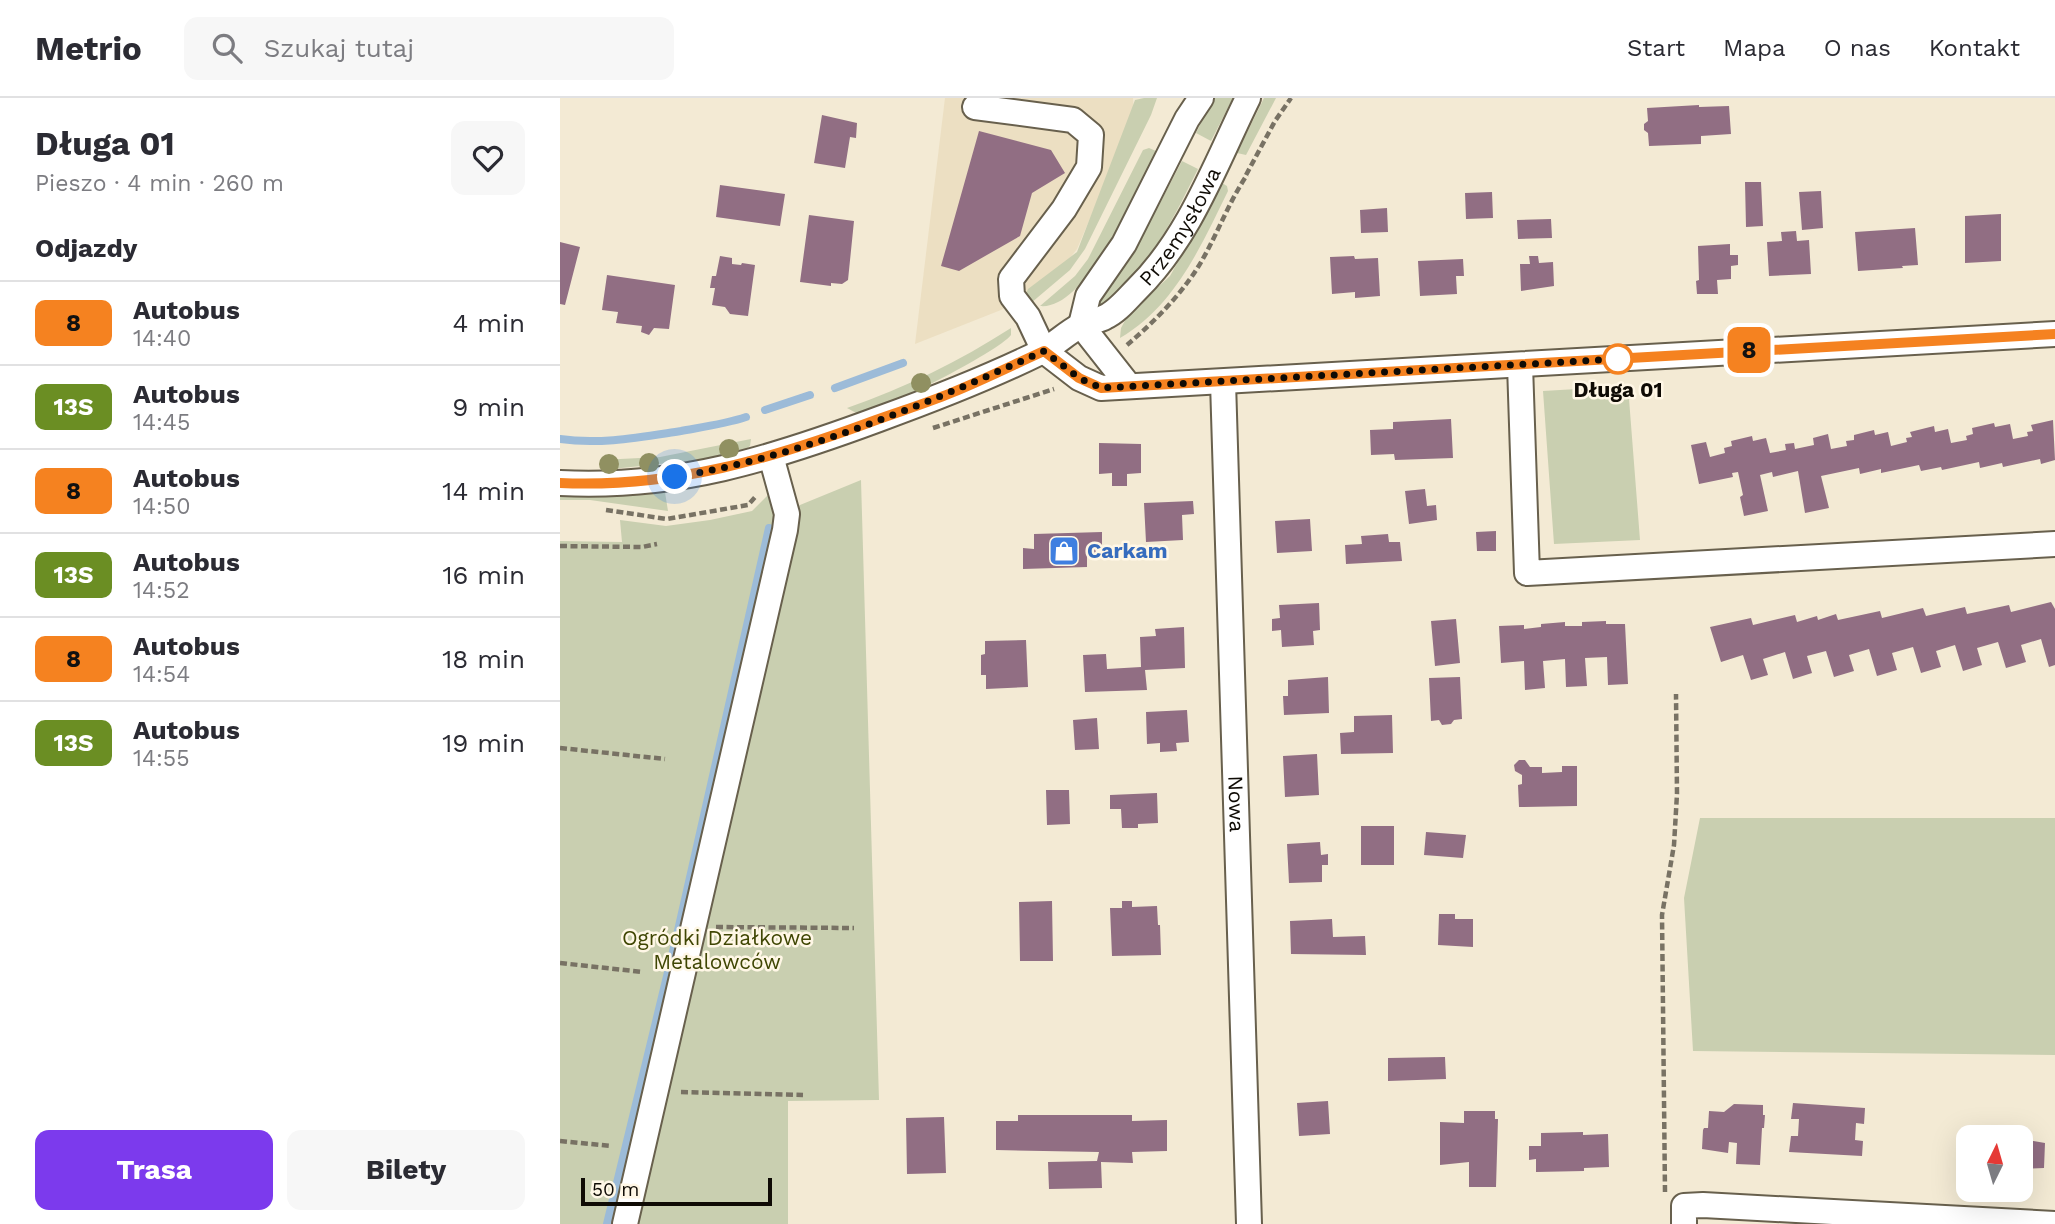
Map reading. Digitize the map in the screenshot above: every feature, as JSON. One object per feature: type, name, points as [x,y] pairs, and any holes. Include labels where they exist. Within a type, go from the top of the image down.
[{"type":"street","name":"Przemysłowa","points":[[1081,325],[1088,296],[1124,244],[1188,108],[1201,98]]},
{"type":"street","name":"Przemysłowa","points":[[560,483],[602,485],[663,479],[729,468],[805,446],[951,393],[1044,351],[1081,325],[1108,317],[1139,287],[1166,255],[1190,216],[1248,98]]},
{"type":"street","points":[[975,107],[1073,120],[1091,135],[1089,167],[1064,209],[1011,279],[1012,296],[1028,317],[1044,351],[1079,378],[1101,388],[2055,334]]},
{"type":"street","points":[[1028,317],[1081,325],[1129,386]]},
{"type":"street","points":[[1520,365],[1527,573],[2055,544]]},
{"type":"street","name":"Nowa","points":[[1223,382],[1249,1224]]},
{"type":"street","points":[[625,1224],[785,530],[787,514],[771,456]]},
{"type":"street","points":[[1684,1215],[1703,1205],[2055,1224]]},
{"type":"path","points":[[1238,171],[1247,175],[1290,98]]},
{"type":"path","points":[[603,510],[667,519],[748,505],[761,490]]},
{"type":"path","points":[[560,546],[642,547],[657,544]]},
{"type":"path","points":[[1676,694],[1674,845],[1662,915],[1663,1057],[1666,1206],[1684,1215]]},
{"type":"path","points":[[560,748],[665,759]]},
{"type":"path","points":[[694,927],[854,928]]},
{"type":"path","points":[[560,963],[643,972]]},
{"type":"path","points":[[656,1092],[803,1095]]},
{"type":"path","points":[[560,1141],[612,1146]]},
{"type":"shaded area","points":[[945,98],[1133,98],[1134,115],[1077,249],[1056,276],[1001,310],[915,344]]},
{"type":"green space","points":[[1157,98],[1085,249],[1070,270],[1031,303],[1025,296],[1028,289],[1077,252],[1135,100]]},
{"type":"green space","points":[[1213,98],[1233,98],[1211,141],[1196,133]]},
{"type":"green space","points":[[1264,98],[1276,98],[1246,155],[1237,153]]},
{"type":"green space","points":[[1149,148],[1156,151],[1123,218],[1092,269],[1075,289],[1058,302],[1040,306],[1075,276],[1088,259],[1143,150]]},
{"type":"green space","points":[[1182,161],[1198,169],[1164,233],[1130,279],[1101,308],[1097,306],[1132,256]]},
{"type":"green space","points":[[1222,183],[1227,186],[1228,191],[1184,273],[1156,309],[1120,338],[1121,328],[1128,315],[1170,276]]},
{"type":"green space","points":[[1011,328],[1011,335],[984,355],[911,394],[869,411],[857,413],[847,408],[931,373]]},
{"type":"green space","points":[[1628,386],[1640,540],[1554,544],[1543,391]]},
{"type":"green space","points":[[751,439],[750,446],[746,449],[698,460],[612,469],[605,468],[600,460],[660,457]]},
{"type":"green space","name":"Ogródki Działkowe Metalowców","points":[[861,480],[879,1100],[788,1101],[788,1224],[560,1224],[560,541],[622,542],[620,520],[666,526],[710,520],[752,511],[771,492],[794,512],[800,505]]},
{"type":"green space","points":[[665,492],[668,511],[590,500],[560,500],[560,496]]},
{"type":"green space","points":[[1700,818],[2055,818],[2055,1055],[1693,1051],[1684,898]]},
{"type":"building","points":[[1729,106],[1731,134],[1701,136],[1701,144],[1649,146],[1648,133],[1644,130],[1644,124],[1648,121],[1647,108]]},
{"type":"building","points":[[822,115],[857,123],[856,138],[850,137],[845,168],[814,163]]},
{"type":"building","points":[[979,131],[1051,150],[1065,173],[1032,193],[1020,236],[959,271],[941,266]]},
{"type":"building","points":[[1745,182],[1761,182],[1763,226],[1746,227]]},
{"type":"building","points":[[720,185],[785,194],[780,226],[716,217]]},
{"type":"building","points":[[1821,191],[1823,228],[1802,230],[1799,192]]},
{"type":"building","points":[[1492,192],[1493,218],[1466,219],[1465,193]]},
{"type":"building","points":[[1387,208],[1388,232],[1361,233],[1360,210]]},
{"type":"building","points":[[2001,214],[2001,261],[1965,263],[1965,216]]},
{"type":"building","points":[[809,215],[854,221],[848,280],[842,284],[831,283],[831,286],[800,282]]},
{"type":"building","points":[[1551,219],[1552,238],[1518,239],[1517,220]]},
{"type":"building","points":[[1915,228],[1918,265],[1858,271],[1855,232]]},
{"type":"building","points":[[1796,231],[1797,241],[1809,240],[1811,274],[1769,276],[1767,242],[1782,241],[1781,232]]},
{"type":"building","points":[[560,242],[580,247],[565,305],[560,304]]},
{"type":"building","points":[[1730,244],[1730,255],[1738,255],[1738,265],[1731,266],[1731,279],[1717,280],[1718,294],[1697,294],[1698,246]]},
{"type":"building","points":[[720,256],[732,258],[732,264],[755,265],[748,316],[730,314],[725,307],[712,305],[715,288],[710,288],[712,276],[716,276]]},
{"type":"building","points":[[1354,256],[1355,259],[1378,258],[1380,296],[1355,298],[1355,292],[1332,294],[1330,257]]},
{"type":"building","points":[[1529,256],[1538,256],[1539,263],[1553,262],[1554,286],[1521,291],[1520,264],[1530,264]]},
{"type":"building","points":[[1463,259],[1464,276],[1456,276],[1457,294],[1420,296],[1418,261]]},
{"type":"building","points":[[607,275],[675,285],[669,329],[654,328],[649,335],[641,332],[642,326],[616,323],[618,312],[602,310]]},
{"type":"building","points":[[1451,419],[1453,458],[1395,460],[1394,454],[1371,455],[1370,430],[1393,429],[1393,422]]},
{"type":"building","points":[[2053,420],[2055,460],[2041,464],[2040,459],[2003,467],[2002,463],[1980,468],[1979,462],[1942,470],[1941,467],[1921,471],[1919,465],[1881,473],[1881,469],[1860,474],[1859,468],[1821,476],[1829,508],[1805,513],[1798,471],[1773,477],[1772,472],[1760,475],[1768,511],[1744,516],[1738,472],[1732,473],[1733,477],[1699,484],[1691,445],[1706,442],[1710,457],[1725,453],[1724,448],[1732,446],[1731,441],[1752,436],[1753,441],[1766,438],[1770,453],[1786,450],[1785,444],[1794,443],[1795,449],[1814,445],[1813,438],[1828,434],[1831,449],[1847,446],[1846,441],[1854,440],[1854,435],[1874,430],[1875,435],[1888,432],[1891,446],[1907,442],[1906,438],[1912,437],[1910,432],[1934,426],[1935,432],[1948,429],[1951,443],[1967,440],[1966,436],[1973,434],[1972,428],[1994,423],[1995,427],[2010,424],[2013,439],[2028,436],[2027,432],[2033,431],[2031,425]]},
{"type":"building","points":[[1099,443],[1141,444],[1141,473],[1127,474],[1127,486],[1112,486],[1112,473],[1099,474]]},
{"type":"building","points":[[1425,489],[1427,506],[1436,505],[1437,520],[1409,524],[1405,491]]},
{"type":"building","points":[[1193,501],[1194,514],[1182,515],[1183,540],[1146,542],[1144,503]]},
{"type":"building","points":[[1310,519],[1312,551],[1277,553],[1275,521]]},
{"type":"building","points":[[1496,531],[1496,551],[1477,551],[1476,532]]},
{"type":"building","points":[[1102,532],[1102,555],[1087,555],[1087,567],[1023,569],[1023,548],[1034,549],[1034,534]]},
{"type":"building","points":[[1388,534],[1389,542],[1400,542],[1402,561],[1346,564],[1345,545],[1362,544],[1361,536]]},
{"type":"building","points":[[2051,602],[2055,609],[2055,665],[2049,667],[2041,639],[2021,645],[2026,662],[2006,668],[1998,642],[1977,648],[1982,665],[1963,671],[1955,645],[1936,651],[1941,667],[1921,673],[1913,647],[1892,653],[1897,670],[1877,676],[1869,649],[1849,655],[1854,671],[1834,677],[1826,651],[1807,656],[1812,673],[1793,679],[1785,652],[1763,659],[1768,675],[1751,680],[1743,655],[1721,662],[1710,627],[1751,618],[1753,625],[1795,615],[1797,622],[1817,616],[1818,620],[1836,614],[1838,620],[1880,611],[1882,618],[1923,608],[1926,616],[1965,607],[1967,614],[2009,605],[2011,612]]},
{"type":"building","points":[[1319,603],[1320,630],[1313,631],[1314,645],[1282,647],[1281,630],[1272,631],[1272,619],[1280,618],[1279,605]]},
{"type":"building","points":[[1456,619],[1460,663],[1435,666],[1431,621]]},
{"type":"building","points":[[1606,621],[1606,624],[1625,624],[1628,684],[1608,685],[1607,657],[1585,658],[1587,686],[1566,687],[1565,659],[1543,661],[1545,688],[1525,690],[1524,661],[1501,663],[1499,626],[1524,625],[1524,629],[1541,627],[1541,624],[1565,622],[1565,626],[1582,626],[1582,622]]},
{"type":"building","points":[[1184,627],[1185,668],[1145,670],[1147,690],[1085,692],[1083,655],[1106,654],[1107,669],[1141,667],[1140,637],[1156,636],[1155,629]]},
{"type":"building","points":[[1026,640],[1028,687],[986,689],[986,675],[981,675],[981,655],[985,654],[985,641]]},
{"type":"building","points":[[1328,677],[1329,713],[1284,715],[1283,696],[1288,696],[1288,680]]},
{"type":"building","points":[[1460,677],[1462,719],[1442,725],[1439,720],[1431,721],[1429,678]]},
{"type":"building","points":[[1187,710],[1189,742],[1176,743],[1177,751],[1160,752],[1160,743],[1147,744],[1146,712]]},
{"type":"building","points":[[1392,715],[1393,753],[1341,754],[1340,733],[1354,732],[1354,716]]},
{"type":"building","points":[[1097,718],[1099,749],[1075,750],[1073,720]]},
{"type":"building","points":[[1317,754],[1319,795],[1285,797],[1283,756]]},
{"type":"building","points":[[1519,760],[1525,760],[1530,767],[1542,767],[1542,773],[1562,772],[1562,766],[1577,766],[1577,806],[1519,807],[1518,785],[1522,784],[1522,775],[1515,771],[1514,765]]},
{"type":"building","points":[[1046,790],[1069,790],[1070,824],[1047,825]]},
{"type":"building","points":[[1157,793],[1158,823],[1138,824],[1138,828],[1122,828],[1121,809],[1110,809],[1110,795]]},
{"type":"building","points":[[1361,826],[1394,826],[1394,865],[1361,865]]},
{"type":"building","points":[[1426,832],[1466,835],[1463,858],[1424,855]]},
{"type":"building","points":[[1320,842],[1321,855],[1328,854],[1328,865],[1322,865],[1322,882],[1289,883],[1287,844]]},
{"type":"building","points":[[1052,901],[1053,961],[1020,961],[1019,902]]},
{"type":"building","points":[[1122,901],[1132,901],[1132,907],[1157,906],[1161,955],[1112,956],[1110,908],[1122,908]]},
{"type":"building","points":[[1439,914],[1455,914],[1455,919],[1473,919],[1473,947],[1438,945]]},
{"type":"building","points":[[1332,919],[1333,937],[1365,936],[1366,955],[1291,954],[1290,921]]},
{"type":"building","points":[[1445,1057],[1446,1079],[1388,1081],[1388,1058]]},
{"type":"building","points":[[1328,1101],[1330,1134],[1299,1136],[1297,1103]]},
{"type":"building","points":[[1793,1103],[1865,1108],[1864,1124],[1856,1123],[1855,1140],[1863,1141],[1862,1156],[1789,1152],[1791,1136],[1798,1136],[1799,1119],[1791,1119]]},
{"type":"building","points":[[1734,1104],[1763,1105],[1765,1115],[1760,1165],[1736,1164],[1737,1143],[1729,1142],[1728,1153],[1702,1149],[1703,1130],[1708,1128],[1709,1111],[1724,1112]]},
{"type":"building","points":[[1464,1111],[1495,1111],[1495,1119],[1498,1119],[1496,1187],[1469,1187],[1469,1162],[1440,1165],[1440,1122],[1464,1123]]},
{"type":"building","points":[[1018,1115],[1132,1115],[1132,1121],[1167,1120],[1167,1151],[1132,1152],[1133,1163],[1101,1162],[1102,1188],[1049,1189],[1048,1162],[1097,1161],[1099,1152],[996,1150],[996,1121],[1018,1121]]},
{"type":"building","points":[[944,1117],[946,1173],[907,1174],[906,1118]]},
{"type":"building","points":[[1583,1132],[1583,1135],[1608,1134],[1609,1167],[1584,1168],[1584,1171],[1536,1172],[1536,1159],[1529,1160],[1529,1146],[1541,1146],[1541,1133]]},
{"type":"building","points":[[2034,1141],[2045,1143],[2044,1168],[2034,1168]]},
{"type":"waterway","points":[[835,388],[903,363]]},
{"type":"waterway","points":[[765,410],[810,395]]},
{"type":"waterway","points":[[560,439],[605,441],[636,438],[746,417]]},
{"type":"waterway","points":[[607,1224],[677,935],[769,528]]},
{"type":"bus line","name":"8","points":[[560,483],[602,485],[639,482],[729,468],[805,446],[951,393],[1044,351],[1079,378],[1101,388],[2055,334]]},
{"type":"place","name":"Długa 01","points":[[1618,359]]},
{"type":"place","name":"Carkam","points":[[1064,551]]},
{"type":"route","points":[[675,477],[729,468],[805,446],[951,393],[1044,351],[1079,378],[1101,388],[1618,359]]}]
